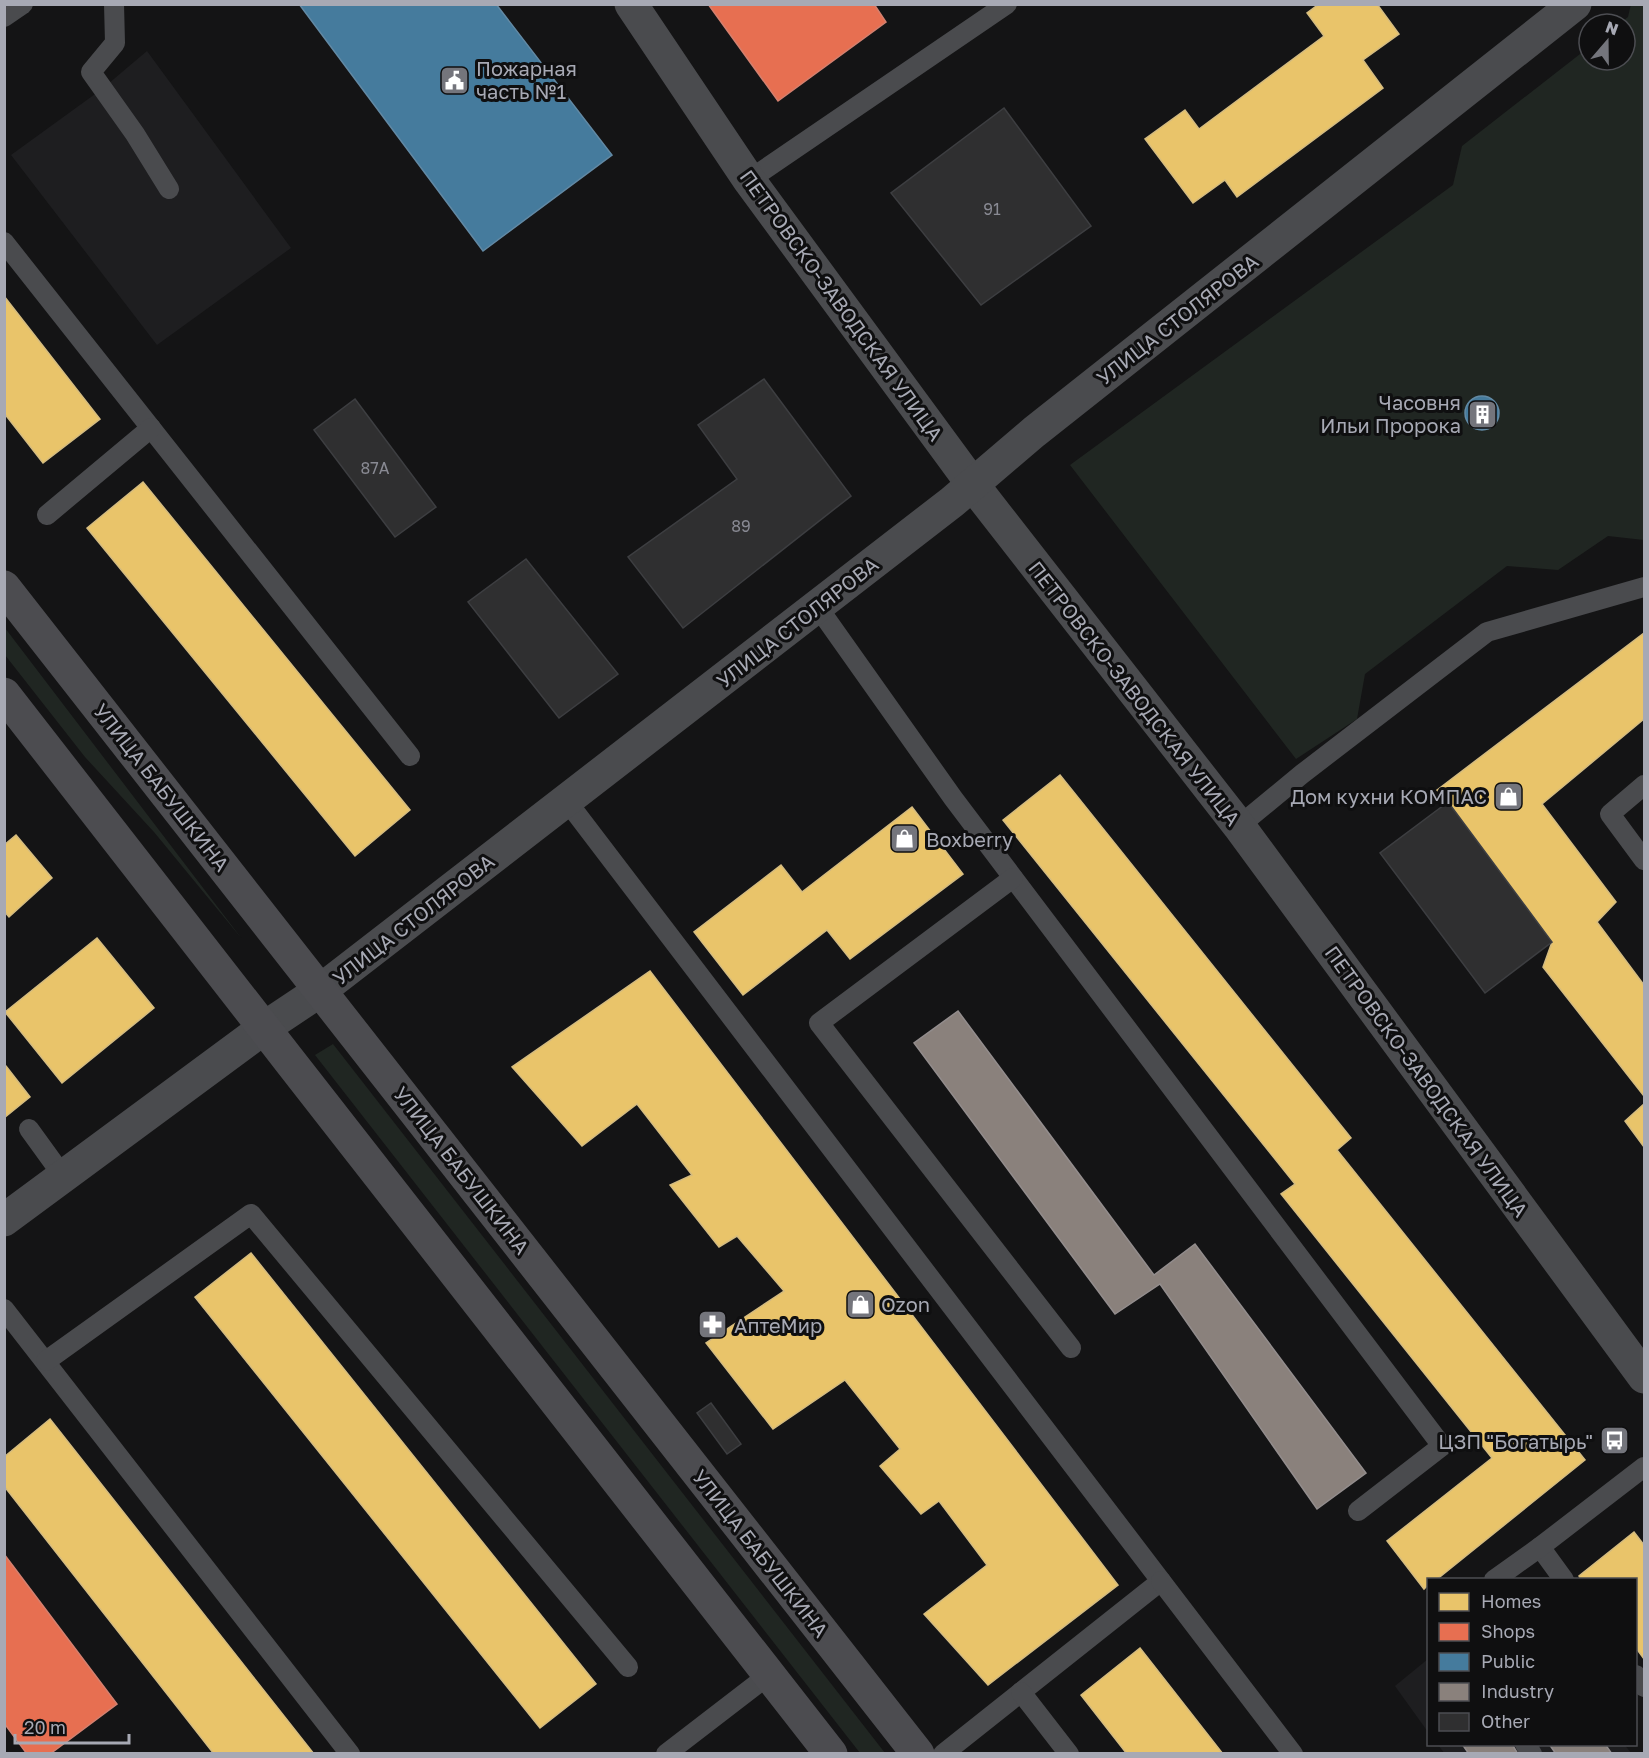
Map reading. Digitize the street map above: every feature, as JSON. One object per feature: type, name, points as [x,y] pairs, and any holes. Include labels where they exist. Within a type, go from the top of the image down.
[{"type":"main road","name":"УЛИЦА БАБУШКИНА","points":[[4,587],[918,1754]]},
{"type":"main road","points":[[4,694],[831,1754]]},
{"type":"street","name":"ПЕТРОВСКО-ЗАВОДСКАЯ УЛИЦА","points":[[631,4],[749,180],[974,485],[1239,826],[1644,1377]]},
{"type":"street","name":"УЛИЦА СТОЛЯРОВА","points":[[4,1220],[264,1028],[321,990],[974,485],[1043,424],[1575,4]]},
{"type":"lane","points":[[4,17],[22,4]]},
{"type":"lane","points":[[114,4],[115,44],[91,72],[135,134],[169,189]]},
{"type":"lane","points":[[749,180],[1007,4]]},
{"type":"lane","points":[[4,242],[410,756]]},
{"type":"lane","points":[[47,515],[151,428]]},
{"type":"lane","points":[[1239,826],[1302,774],[1487,632],[1644,587]]},
{"type":"lane","points":[[817,606],[953,798],[1442,1446],[1358,1511]]},
{"type":"lane","points":[[1644,785],[1610,814],[1644,860]]},
{"type":"lane","points":[[566,800],[1293,1754]]},
{"type":"lane","points":[[1013,878],[819,1023],[1071,1348]]},
{"type":"lane","points":[[29,1129],[63,1176]]},
{"type":"lane","points":[[46,1361],[251,1214],[628,1667]]},
{"type":"lane","points":[[4,1309],[350,1754]]},
{"type":"lane","points":[[1497,1578],[1644,1467]]},
{"type":"lane","points":[[1540,1547],[1563,1578]]},
{"type":"lane","points":[[943,1754],[1161,1581]]},
{"type":"lane","points":[[666,1754],[770,1674]]},
{"type":"lane","points":[[1021,1692],[1069,1754]]},
{"type":"shaded area","points":[[1631,4],[1644,5],[1644,540],[1608,536],[1558,570],[1507,566],[1365,674],[1357,719],[1296,759],[1070,465],[1453,185],[1462,146],[1577,56],[1577,72],[1637,72],[1637,12],[1629,12]]},
{"type":"shaded area","points":[[147,51],[291,248],[157,345],[11,155],[102,89]]},
{"type":"shaded area","points":[[5,628],[242,939],[154,832],[85,757],[5,655]]},
{"type":"shaded area","points":[[333,1044],[885,1753],[860,1753],[315,1055]]},
{"type":"shaded area","points":[[1427,1660],[1427,1731],[1395,1686]]},
{"type":"shaded area","points":[[1439,1746],[1626,1746],[1631,1753],[1445,1754]]},
{"type":"building: Homes","points":[[1319,4],[1377,4],[1399,34],[1363,60],[1383,88],[1237,197],[1225,180],[1193,203],[1145,139],[1185,110],[1199,129],[1324,36],[1307,13]]},
{"type":"building: Homes","points":[[4,296],[100,419],[43,463],[4,413]]},
{"type":"building: Homes","points":[[143,482],[410,810],[355,856],[87,528]]},
{"type":"building: Homes","points":[[1644,633],[1644,719],[1542,804],[1616,902],[1597,922],[1644,985],[1644,1096],[1543,967],[1552,942],[1437,790]]},
{"type":"building: Homes","points":[[1060,775],[1351,1138],[1337,1150],[1585,1460],[1438,1578],[1427,1578],[1427,1586],[1424,1589],[1387,1541],[1492,1458],[1281,1194],[1295,1184],[1003,820]]},
{"type":"building: Homes","points":[[912,807],[963,874],[850,959],[827,930],[743,995],[694,932],[781,865],[802,892]]},
{"type":"building: Homes","points":[[16,835],[52,878],[9,917],[4,911],[4,845]]},
{"type":"building: Homes","points":[[97,938],[154,1008],[62,1083],[5,1012]]},
{"type":"building: Homes","points":[[650,971],[1118,1585],[988,1685],[924,1614],[987,1565],[939,1501],[921,1514],[880,1466],[900,1449],[845,1380],[773,1429],[706,1343],[784,1291],[737,1236],[719,1247],[670,1185],[692,1175],[637,1104],[582,1146],[512,1067]]},
{"type":"building: Homes","points":[[4,1066],[30,1097],[4,1118]]},
{"type":"building: Homes","points":[[1644,1104],[1644,1147],[1625,1121]]},
{"type":"building: Homes","points":[[251,1253],[596,1684],[540,1728],[195,1297]]},
{"type":"building: Homes","points":[[50,1419],[314,1754],[214,1754],[4,1486],[4,1457]]},
{"type":"building: Homes","points":[[1634,1532],[1644,1545],[1644,1659],[1637,1649],[1637,1578],[1580,1578],[1579,1576]]},
{"type":"building: Homes","points":[[1140,1648],[1223,1754],[1127,1754],[1081,1695]]},
{"type":"building: Shops","points":[[708,4],[874,4],[886,22],[778,101]]},
{"type":"building: Shops","points":[[4,1554],[117,1704],[50,1754],[27,1754],[4,1723]]},
{"type":"building: Public","name":"Пожарная часть №1","points":[[299,4],[496,4],[612,155],[483,251]]},
{"type":"building: Public","name":"Часовня Ильи Пророка","points":[[1482,396],[1494,401],[1499,413],[1494,425],[1482,430],[1470,425],[1465,413],[1470,401]]},
{"type":"building: Industry","points":[[958,1011],[1154,1275],[1195,1244],[1366,1473],[1317,1509],[1160,1284],[1115,1314],[914,1043]]},
{"type":"building: Industry","points":[[1463,1746],[1513,1746],[1518,1754],[1469,1754]]},
{"type":"building: Industry","points":[[1550,1746],[1606,1746],[1612,1754],[1556,1754]]},
{"type":"building: Other","points":[[1004,108],[1091,226],[981,305],[891,193]]},
{"type":"building: Other","points":[[764,379],[851,496],[683,628],[628,557],[737,479],[698,425]]},
{"type":"building: Other","points":[[355,399],[436,507],[395,537],[314,430]]},
{"type":"building: Other","points":[[526,559],[618,674],[559,718],[468,602]]},
{"type":"building: Other","points":[[1448,802],[1552,942],[1485,993],[1380,853]]},
{"type":"building: Other","points":[[711,1403],[741,1444],[727,1454],[697,1413]]},
{"type":"place","name":"Пожарная часть №1","points":[[455,80]]},
{"type":"place","name":"Часовня Ильи Пророка","points":[[1482,414]]},
{"type":"place","name":"Дом кухни КОМПАС","points":[[1508,796]]},
{"type":"place","name":"Boxberry","points":[[905,839]]},
{"type":"place","name":"Ozon","points":[[860,1304]]},
{"type":"place","name":"АптеМир","points":[[713,1325]]},
{"type":"place","name":"ЦЗП \"Богатырь\"","points":[[1614,1441]]}]
